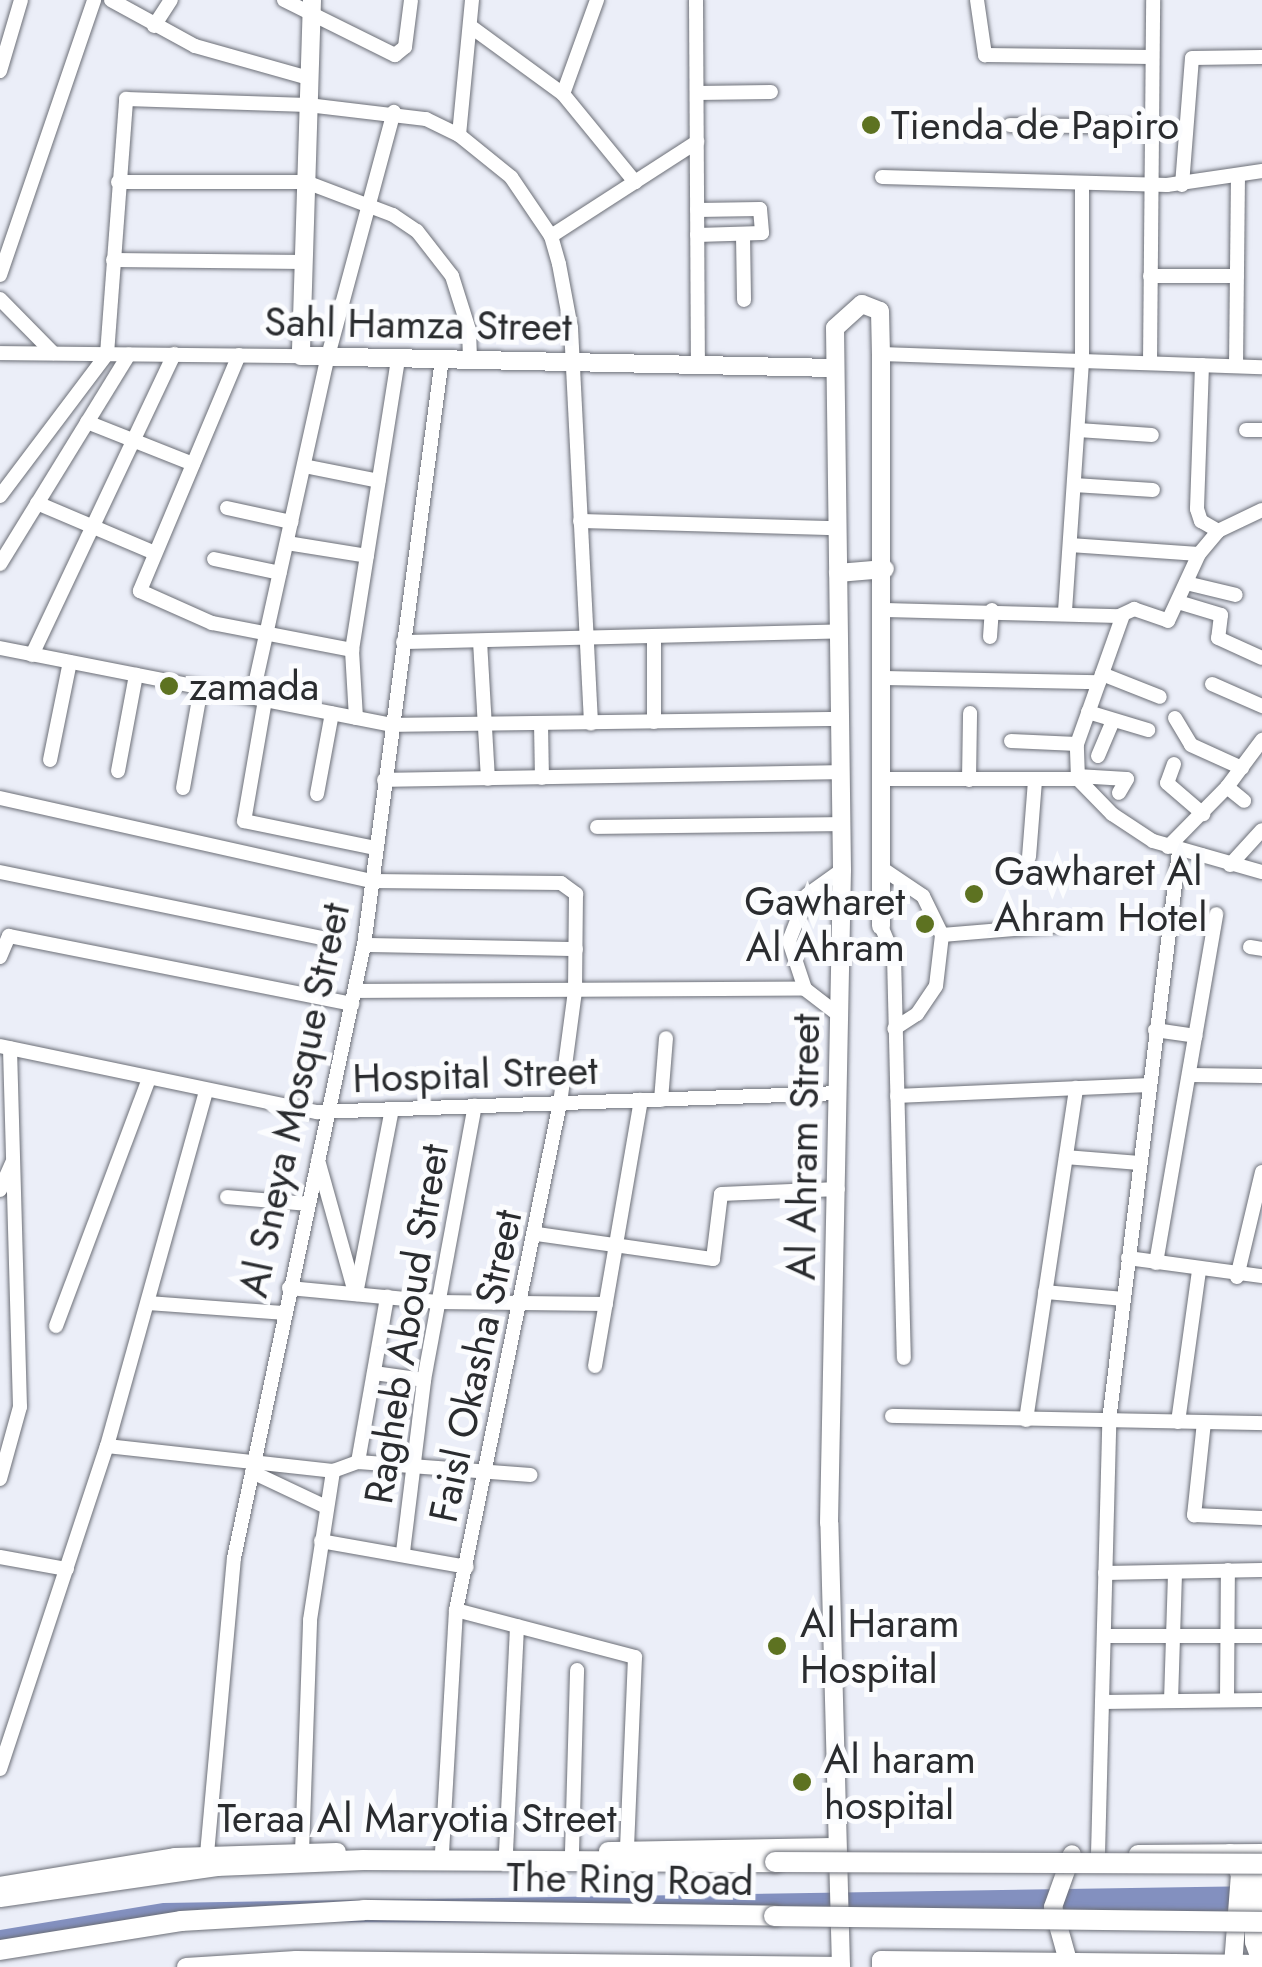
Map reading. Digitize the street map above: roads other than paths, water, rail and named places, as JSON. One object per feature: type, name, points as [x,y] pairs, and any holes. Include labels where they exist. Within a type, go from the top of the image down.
[{"type":"highway","name":"The Ring Road","points":[[0,1897],[199,1868],[364,1860],[1262,1858]]},
{"type":"highway","name":"The Ring Road","points":[[0,1950],[181,1921],[364,1910],[1262,1922]]},
{"type":"main road","points":[[301,356],[311,7]]},
{"type":"main road","name":"Al Ahram Street","points":[[841,1966],[830,1523],[842,870],[835,328],[856,306],[880,311],[881,354]]},
{"type":"main road","points":[[881,354],[885,570],[881,926]]},
{"type":"main road","name":"Sahl Hamza Street","points":[[301,356],[835,368]]},
{"type":"main road","points":[[838,573],[885,570]]},
{"type":"main road","name":"Teraa Al Maryotia Street","points":[[0,1886],[207,1854],[838,1852]]},
{"type":"main road","points":[[1230,1853],[1240,1874],[1239,1942],[1231,1965]]},
{"type":"main road","points":[[881,1964],[1262,1964],[1254,1942],[1254,1875],[1262,1858],[1230,1853],[1070,1854],[1053,1907],[1068,1961]]},
{"type":"main road","points":[[186,1967],[841,1966]]},
{"type":"street","points":[[0,71],[21,0]]},
{"type":"street","points":[[0,275],[94,0]]},
{"type":"street","points":[[111,0],[154,26],[217,54],[309,78]]},
{"type":"street","points":[[154,26],[171,0]]},
{"type":"street","points":[[284,0],[311,7],[395,55],[405,46],[410,0]]},
{"type":"street","points":[[458,135],[472,0]]},
{"type":"street","points":[[564,94],[597,0]]},
{"type":"street","points":[[696,0],[698,364]]},
{"type":"street","points":[[978,0],[985,55],[1152,57]]},
{"type":"street","points":[[1150,363],[1153,0]]},
{"type":"street","points":[[470,26],[564,94],[635,182]]},
{"type":"street","points":[[1182,185],[1191,63],[1195,57],[1262,57]]},
{"type":"street","points":[[697,92],[772,92]]},
{"type":"street","points":[[0,496],[107,354],[118,182],[128,98],[308,104],[394,112],[458,135],[511,177],[551,236],[567,296],[590,640],[591,723]]},
{"type":"street","points":[[376,848],[244,821],[267,634],[328,356],[394,112]]},
{"type":"street","points":[[1010,125],[1152,126]]},
{"type":"street","points":[[551,236],[697,142]]},
{"type":"street","points":[[882,177],[1182,185],[1262,171]]},
{"type":"street","points":[[1236,366],[1238,178]]},
{"type":"street","points":[[118,182],[306,182],[369,204],[417,232],[436,252],[463,302],[470,359]]},
{"type":"street","points":[[1065,610],[1082,361],[1082,183]]},
{"type":"street","points":[[697,210],[760,209],[761,234],[698,236]]},
{"type":"street","points":[[743,235],[744,300]]},
{"type":"street","points":[[113,260],[304,262]]},
{"type":"street","points":[[1150,276],[1237,276]]},
{"type":"street","points":[[0,299],[52,353]]},
{"type":"street","points":[[0,368],[6,352]]},
{"type":"street","name":"Sahl Hamza Street","points":[[6,352],[301,356]]},
{"type":"street","points":[[0,564],[129,354]]},
{"type":"street","points":[[32,654],[174,354]]},
{"type":"street","points":[[881,354],[1262,367]]},
{"type":"street","points":[[239,355],[140,592],[185,615],[352,650]]},
{"type":"street","points":[[356,718],[352,650],[398,358]]},
{"type":"street","name":"Al Sneya Mosque Street","points":[[207,1854],[234,1558],[364,945],[442,359]]},
{"type":"street","points":[[1202,365],[1198,509],[1201,522],[1218,531]]},
{"type":"street","points":[[87,422],[193,464]]},
{"type":"street","points":[[1078,430],[1152,435]]},
{"type":"street","points":[[304,466],[378,481]]},
{"type":"street","points":[[1074,485],[1153,490]]},
{"type":"street","points":[[37,503],[155,554]]},
{"type":"street","points":[[227,508],[291,522]]},
{"type":"street","points":[[885,610],[1065,610],[1123,615],[1134,609],[1168,621],[1199,554],[1218,531],[1262,510]]},
{"type":"street","points":[[580,521],[838,528]]},
{"type":"street","points":[[287,543],[366,556]]},
{"type":"street","points":[[1070,545],[1199,554]]},
{"type":"street","points":[[214,559],[280,573]]},
{"type":"street","points":[[1186,583],[1236,595]]},
{"type":"street","points":[[1178,602],[1221,615],[1218,638],[1262,658]]},
{"type":"street","points":[[990,637],[992,610]]},
{"type":"street","points":[[1123,615],[1078,744],[1078,778],[1126,824],[1174,850],[1262,872]]},
{"type":"street","points":[[403,642],[838,632]]},
{"type":"street","points":[[654,638],[654,722]]},
{"type":"street","points":[[480,641],[488,778]]},
{"type":"street","points":[[1,652],[32,654],[392,726],[840,719]]},
{"type":"street","points":[[50,760],[70,662]]},
{"type":"street","points":[[118,771],[136,675]]},
{"type":"street","points":[[884,678],[1100,678],[1160,696]]},
{"type":"street","points":[[1212,684],[1262,706]]},
{"type":"street","points":[[183,788],[201,688]]},
{"type":"street","points":[[1088,712],[1148,730]]},
{"type":"street","points":[[969,780],[970,713]]},
{"type":"street","points":[[318,794],[332,714]]},
{"type":"street","points":[[1175,718],[1190,745],[1242,768]]},
{"type":"street","points":[[1098,756],[1112,721]]},
{"type":"street","points":[[541,724],[542,778]]},
{"type":"street","points":[[1098,1854],[1109,1421],[1174,850],[1262,740]]},
{"type":"street","points":[[1012,741],[1078,744]]},
{"type":"street","points":[[1174,764],[1167,783],[1203,814]]},
{"type":"street","points":[[384,780],[841,772]]},
{"type":"street","points":[[882,779],[1127,779],[1119,793]]},
{"type":"street","points":[[1028,857],[1035,780]]},
{"type":"street","points":[[1227,787],[1244,801]]},
{"type":"street","points":[[0,798],[372,881]]},
{"type":"street","points":[[597,827],[841,824]]},
{"type":"street","points":[[1230,865],[1262,830]]},
{"type":"street","points":[[880,867],[923,896],[942,936],[936,986],[917,1014],[894,1029]]},
{"type":"street","points":[[840,1016],[805,989],[790,958],[791,924],[807,894],[842,870]]},
{"type":"street","points":[[0,872],[320,938]]},
{"type":"street","name":"Faisl Okasha Street","points":[[372,881],[562,883],[576,894],[576,991],[560,1104],[489,1472],[456,1610],[442,1853]]},
{"type":"street","points":[[1156,1263],[1216,914]]},
{"type":"street","points":[[942,936],[1062,925]]},
{"type":"street","points":[[881,926],[893,948],[904,1358]]},
{"type":"street","points":[[0,957],[9,936],[353,998],[805,989]]},
{"type":"street","points":[[364,945],[576,949]]},
{"type":"street","points":[[1155,1030],[1196,1036]]},
{"type":"street","points":[[661,1100],[666,1038]]},
{"type":"street","points":[[0,1479],[20,1414],[14,1158],[5,1047]]},
{"type":"street","name":"Hospital Street","points":[[5,1047],[205,1094],[328,1112],[839,1094]]},
{"type":"street","points":[[1191,1075],[1262,1076]]},
{"type":"street","points":[[56,1326],[148,1081]]},
{"type":"street","points":[[896,1096],[1148,1085]]},
{"type":"street","points":[[1026,1420],[1076,1088]]},
{"type":"street","points":[[0,1769],[107,1446],[205,1094]]},
{"type":"street","points":[[595,1366],[641,1100]]},
{"type":"street","name":"Ragheb Aboud Street","points":[[403,1552],[410,1466],[474,1106]]},
{"type":"street","points":[[356,1294],[392,1109]]},
{"type":"street","points":[[0,1190],[14,1158]]},
{"type":"street","points":[[318,1158],[356,1294]]},
{"type":"street","points":[[1066,1158],[1139,1164]]},
{"type":"street","points":[[1237,1277],[1261,1181]]},
{"type":"street","points":[[536,1234],[714,1258],[721,1194],[838,1190]]},
{"type":"street","points":[[227,1197],[308,1204]]},
{"type":"street","points":[[1128,1258],[1237,1277],[1262,1276]]},
{"type":"street","points":[[1178,1422],[1199,1270]]},
{"type":"street","points":[[289,1288],[437,1302],[606,1304]]},
{"type":"street","points":[[1045,1292],[1123,1299]]},
{"type":"street","points":[[358,1462],[387,1297]]},
{"type":"street","points":[[148,1302],[283,1313]]},
{"type":"street","points":[[374,1373],[424,1380]]},
{"type":"street","points":[[892,1416],[1262,1423]]},
{"type":"street","points":[[1204,1422],[1194,1516],[1262,1518]]},
{"type":"street","points":[[107,1446],[252,1468],[333,1471],[358,1462],[531,1475]]},
{"type":"street","points":[[252,1468],[326,1508]]},
{"type":"street","points":[[302,1852],[310,1620],[333,1471]]},
{"type":"street","points":[[320,1541],[403,1552],[466,1567]]},
{"type":"street","points":[[0,1556],[66,1568]]},
{"type":"street","points":[[1227,1700],[1228,1570]]},
{"type":"street","points":[[1105,1573],[1262,1570]]},
{"type":"street","points":[[1171,1701],[1175,1572]]},
{"type":"street","points":[[456,1610],[635,1657],[627,1851]]},
{"type":"street","points":[[506,1852],[517,1626]]},
{"type":"street","points":[[1104,1636],[1262,1636]]},
{"type":"street","points":[[572,1852],[577,1670]]},
{"type":"street","points":[[1102,1702],[1262,1700]]},
{"type":"water","points":[[1262,1886],[1262,1924],[245,1922],[0,1951],[0,1930],[163,1903]]},
{"type":"place","name":"Tienda de Papiro","points":[[871,125]]},
{"type":"place","name":"zamada","points":[[169,686]]},
{"type":"place","name":"Gawharet Al Ahram Hotel","points":[[974,894]]},
{"type":"place","name":"Gawharet Al Ahram","points":[[925,924]]},
{"type":"place","name":"Al Haram Hospital","points":[[777,1646]]},
{"type":"place","name":"Al haram hospital","points":[[802,1782]]}]
